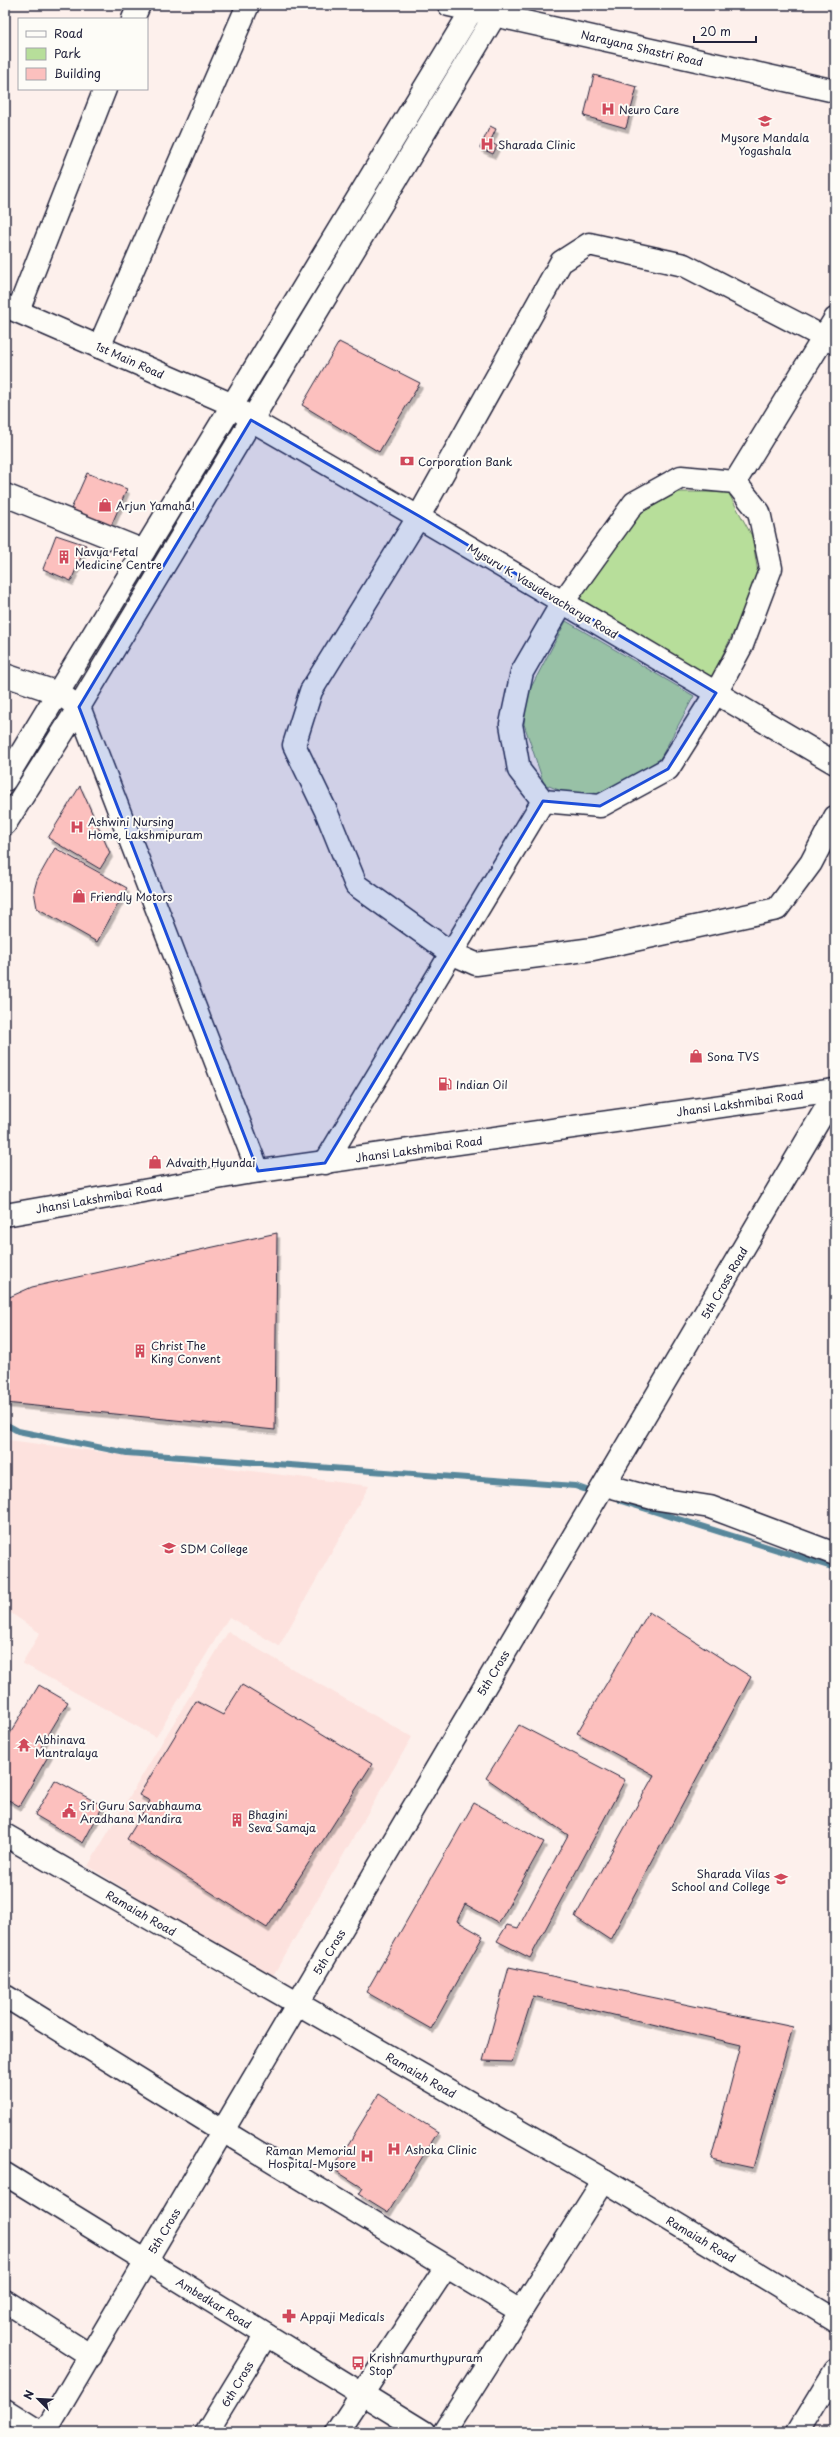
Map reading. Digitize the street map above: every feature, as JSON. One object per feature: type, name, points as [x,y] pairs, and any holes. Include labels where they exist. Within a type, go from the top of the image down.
[{"type":"street","points":[[133,18],[138,5]]},
{"type":"street","points":[[99,347],[248,5]]},
{"type":"street","name":"Narayana Shastri Road","points":[[450,5],[498,10],[835,91]]},
{"type":"street","points":[[5,780],[474,7]]},
{"type":"street","points":[[5,824],[79,707],[498,10]]},
{"type":"street","points":[[11,308],[105,90]]},
{"type":"street","points":[[830,340],[684,265],[589,244],[561,262],[419,516],[311,691],[294,744],[326,811],[356,885],[451,953],[476,964],[593,949],[777,909],[811,863],[835,817]]},
{"type":"street","name":"1st Main Road","points":[[11,308],[233,405],[251,420]]},
{"type":"street","points":[[735,482],[830,340],[835,319]]},
{"type":"street","name":"Mysuru K. Vasudevacharya Road","points":[[251,420],[419,516],[562,603],[835,763]]},
{"type":"street","points":[[681,478],[735,482],[759,512],[771,568],[742,645],[716,693],[668,769],[600,806],[543,801],[519,770],[511,724],[522,672],[562,603],[634,503],[681,478]]},
{"type":"street","points":[[5,495],[144,551]]},
{"type":"street","points":[[5,675],[58,693],[79,707],[258,1171]]},
{"type":"street","points":[[324,1162],[543,801]]},
{"type":"street","name":"Jhansi Lakshmibai Road","points":[[5,1215],[258,1171],[835,1090]]},
{"type":"street","name":"5th Cross Road","points":[[609,1479],[835,1093]]},
{"type":"street","points":[[609,1479],[652,1498],[710,1507],[835,1554]]},
{"type":"street","name":"5th Cross","points":[[45,2432],[578,1529],[609,1479]]},
{"type":"street","name":"Ramaiah Road","points":[[5,1835],[604,2180],[835,2320]]},
{"type":"street","points":[[5,1996],[223,2131],[520,2311]]},
{"type":"street","name":"Ambedkar Road","points":[[5,2174],[424,2432]]},
{"type":"street","points":[[444,2432],[604,2180]]},
{"type":"street","points":[[337,2432],[361,2393],[446,2267]]},
{"type":"street","points":[[5,2301],[91,2356]]},
{"type":"street","name":"6th Cross","points":[[207,2432],[266,2335]]},
{"type":"street","points":[[798,2432],[835,2371]]},
{"type":"street","points":[[5,2410],[40,2432]]},
{"type":"highlighted area","points":[[251,420],[419,516],[716,693],[668,769],[600,806],[543,801],[325,1163],[258,1171],[79,707]]},
{"type":"shaded area","name":"SDM College","points":[[5,1437],[8,1440],[369,1486],[279,1646],[229,1617],[156,1737],[22,1663],[40,1633],[5,1609]]},
{"type":"shaded area","points":[[228,1632],[412,1737],[271,1979],[88,1866]]},
{"type":"green space","points":[[679,492],[728,492],[752,536],[759,579],[712,677],[577,600],[640,513]]},
{"type":"green space","points":[[566,621],[694,696],[660,759],[627,780],[586,801],[544,784],[524,724],[527,695]]},
{"type":"building","points":[[594,75],[637,87],[626,128],[584,116]]},
{"type":"building","points":[[490,126],[496,129],[490,142],[497,146],[493,154],[480,148]]},
{"type":"building","points":[[339,342],[420,383],[379,452],[302,405]]},
{"type":"building","points":[[87,473],[127,489],[108,533],[68,516]]},
{"type":"building","name":"Navya Fetal Medicine Centre","points":[[56,535],[86,545],[71,581],[43,569]]},
{"type":"building","name":"Ashwini Nursing Home, Lakshmipuram","points":[[80,786],[110,853],[100,869],[48,838]]},
{"type":"building","name":"Friendly Motors","points":[[55,848],[127,888],[97,942],[37,908],[34,891],[37,880]]},
{"type":"building","name":"Christ The King Convent","points":[[277,1233],[275,1430],[5,1403],[5,1299],[32,1287]]},
{"type":"building","points":[[649,1612],[751,1677],[610,1940],[575,1917],[654,1775],[577,1733]]},
{"type":"building","name":"Abhinava Mantralaya","points":[[39,1685],[68,1702],[41,1747],[50,1753],[19,1806],[5,1798],[5,1742]]},
{"type":"building","name":"Bhagini Seva Samaja","points":[[242,1685],[372,1764],[267,1928],[127,1839],[150,1801],[139,1795],[196,1701],[223,1715]]},
{"type":"building","points":[[519,1725],[625,1780],[530,1958],[497,1941],[507,1925],[518,1928],[568,1835],[486,1778]]},
{"type":"building","name":"Sri Guru Sarvabhauma Aradhana Mandira","points":[[55,1780],[103,1806],[83,1843],[35,1815]]},
{"type":"building","points":[[474,1803],[544,1842],[499,1923],[465,1904],[457,1921],[483,1936],[431,2029],[366,1992]]},
{"type":"building","points":[[509,1967],[793,2027],[753,2168],[711,2159],[741,2045],[533,1996],[512,2062],[483,2061]]},
{"type":"building","points":[[379,2094],[438,2132],[388,2212],[359,2194],[363,2188],[333,2169]]},
{"type":"waterway","points":[[5,1424],[18,1431],[127,1453],[575,1486],[595,1493]]},
{"type":"waterway","points":[[621,1501],[835,1568]]},
{"type":"place","name":"Neuro Care","points":[[608,109]]},
{"type":"place","name":"Mysore Mandala Yogashala","points":[[765,121]]},
{"type":"place","name":"Sharada Clinic","points":[[487,144]]},
{"type":"place","name":"Corporation Bank","points":[[407,461]]},
{"type":"place","name":"Arjun Yamaha!","points":[[105,505]]},
{"type":"place","name":"Navya Fetal Medicine Centre","points":[[64,557]]},
{"type":"place","name":"Ashwini Nursing Home, Lakshmipuram","points":[[77,827]]},
{"type":"place","name":"Friendly Motors","points":[[79,896]]},
{"type":"place","name":"Sona TVS","points":[[696,1056]]},
{"type":"place","name":"Indian Oil","points":[[445,1084]]},
{"type":"place","name":"Advaith Hyundai","points":[[155,1162]]},
{"type":"place","name":"Christ The King Convent","points":[[140,1351]]},
{"type":"place","name":"SDM College","points":[[169,1548]]},
{"type":"place","name":"Abhinava Mantralaya","points":[[24,1745]]},
{"type":"place","name":"Sri Guru Sarvabhauma Aradhana Mandira","points":[[69,1811]]},
{"type":"place","name":"Bhagini Seva Samaja","points":[[237,1820]]},
{"type":"place","name":"Sharada Vilas School and College","points":[[781,1879]]},
{"type":"place","name":"Ashoka Clinic","points":[[394,2149]]},
{"type":"place","name":"Raman Memorial Hospital-Mysore","points":[[367,2156]]},
{"type":"place","name":"Appaji Medicals","points":[[289,2316]]},
{"type":"place","name":"Krishnamurthypuram Stop","points":[[358,2363]]}]
